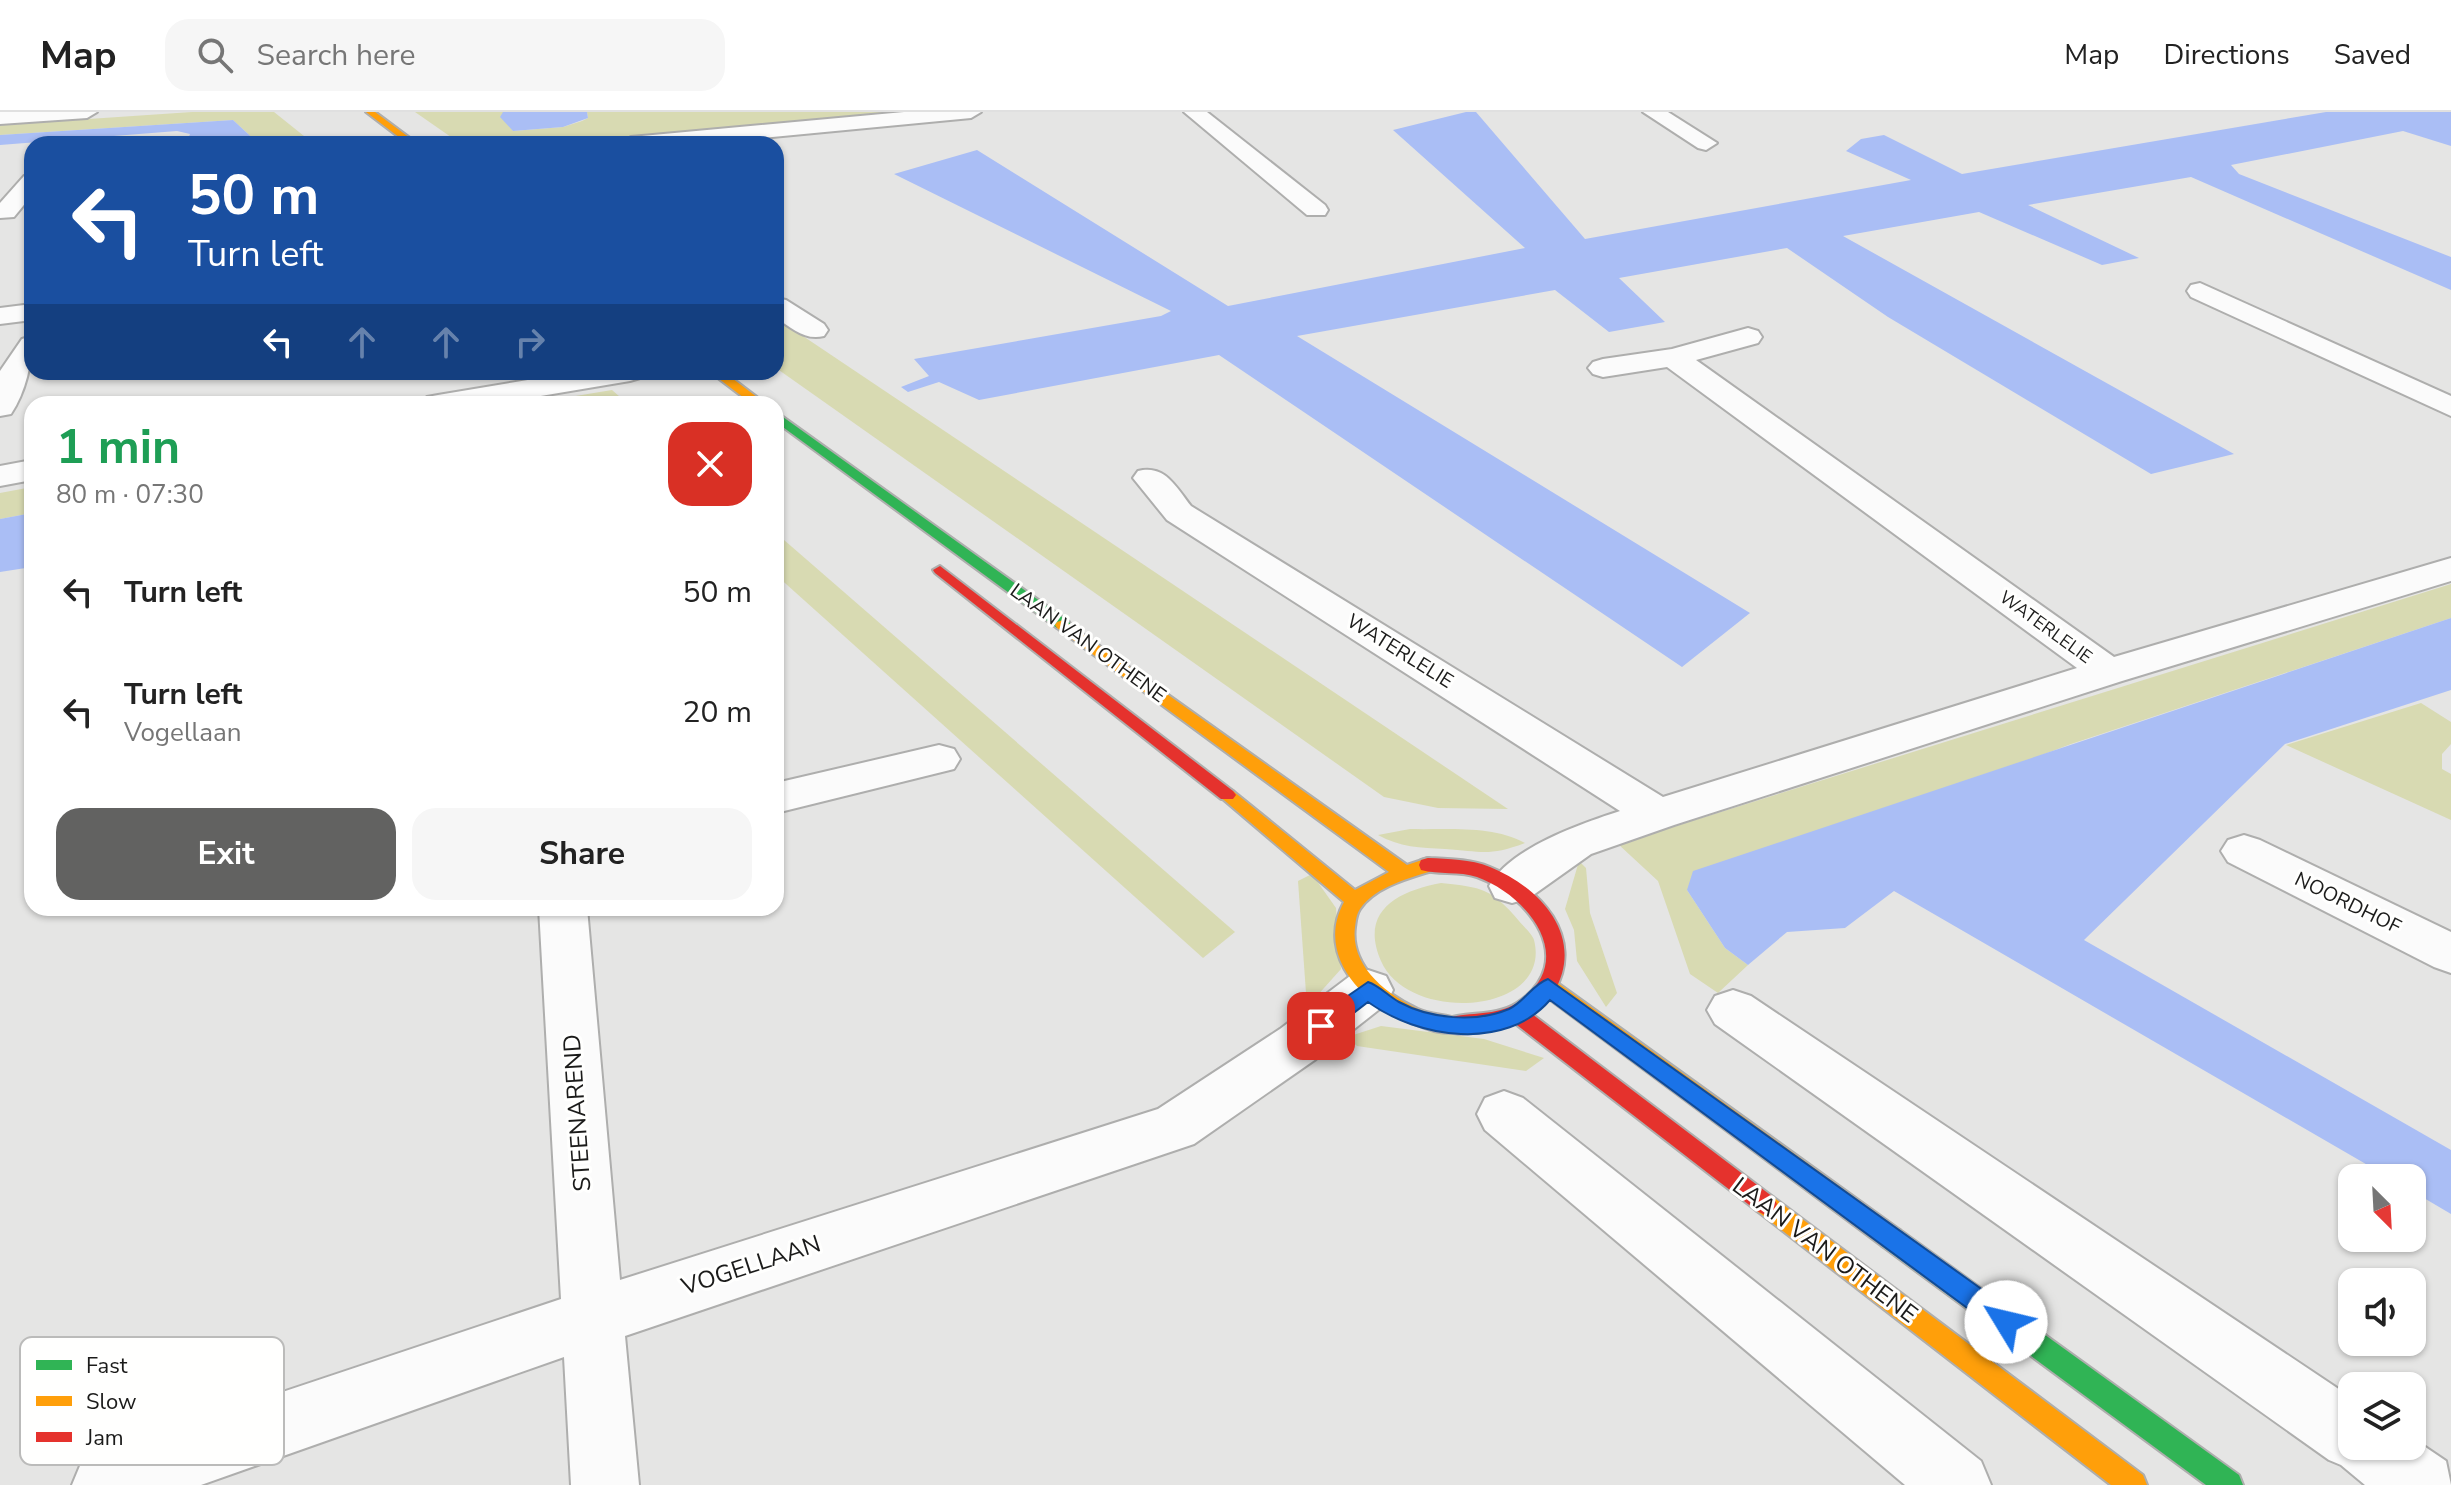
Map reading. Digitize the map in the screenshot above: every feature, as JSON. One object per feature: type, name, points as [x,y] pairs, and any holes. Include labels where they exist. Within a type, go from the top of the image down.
[{"type":"street","points":[[0,118],[87,112]]},
{"type":"street","points":[[370,112],[403,136]]},
{"type":"street","points":[[716,136],[971,112]]},
{"type":"street","points":[[1194,112],[1316,210]]},
{"type":"street","points":[[1653,112],[1706,143]]},
{"type":"street","points":[[352,120],[373,136]]},
{"type":"street","points":[[3,213],[24,177]]},
{"type":"street","points":[[3,213],[24,211]]},
{"type":"street","points":[[2241,282],[2190,293],[2451,407]]},
{"type":"street","points":[[784,311],[814,330]]},
{"type":"street","points":[[0,316],[24,313]]},
{"type":"street","points":[[1603,368],[1673,357],[1748,337]]},
{"type":"street","points":[[0,345],[10,378]]},
{"type":"street","points":[[0,407],[10,378],[24,357]]},
{"type":"street","name":"WATERLELIE","points":[[1673,357],[2108,672]]},
{"type":"street","points":[[480,396],[565,380]]},
{"type":"street","points":[[727,380],[749,396]]},
{"type":"street","name":"LAAN VAN OTHENE","points":[[784,422],[1400,870]]},
{"type":"street","points":[[0,476],[24,472]]},
{"type":"street","name":"WATERLELIE","points":[[1150,478],[1179,513],[1658,814]]},
{"type":"street","name":"LAAN VAN OTHENE","points":[[927,560],[1303,855],[1355,900]]},
{"type":"street","name":"WATERLELIE","points":[[1512,886],[1575,843],[1658,814],[2108,672],[2451,569]]},
{"type":"street","points":[[784,796],[939,759]]},
{"type":"street","name":"NOORDHOF","points":[[2244,851],[2451,954]]},
{"type":"street","points":[[1428,865],[1457,866],[1486,873],[1512,886],[1538,906],[1553,933],[1557,960],[1548,987],[1535,1002],[1517,1014],[1488,1024],[1456,1026],[1422,1020],[1392,1008],[1368,990],[1351,968],[1344,944],[1345,921],[1355,900],[1374,882],[1400,870],[1428,865]]},
{"type":"street","name":"STEENAREND","points":[[564,916],[605,1485]]},
{"type":"street","points":[[1548,987],[2229,1485]]},
{"type":"street","name":"VOGELLAAN","points":[[284,1424],[592,1318],[1175,1127],[1298,1044],[1368,990]]},
{"type":"street","points":[[1733,1010],[2338,1427]]},
{"type":"street","name":"LAAN VAN OTHENE","points":[[1517,1014],[2133,1485]]},
{"type":"street","points":[[1504,1114],[1957,1485]]},
{"type":"street","points":[[2386,1460],[2422,1485]]},
{"type":"street","name":"VOGELLAAN","points":[[106,1485],[164,1465]]},
{"type":"green space","points":[[192,112],[274,112],[304,136],[250,136],[233,120],[0,135],[0,125]]},
{"type":"green space","points":[[415,112],[503,112],[513,131],[563,127],[588,118],[587,112],[913,112],[654,136],[450,136]]},
{"type":"green space","points":[[784,323],[1508,809],[1438,808],[1384,797],[784,374]]},
{"type":"green space","points":[[612,390],[619,396],[576,396]]},
{"type":"green space","points":[[24,488],[24,514],[0,519],[0,493]]},
{"type":"green space","points":[[784,540],[1235,932],[1203,958],[784,582]]},
{"type":"green space","points":[[2451,584],[2451,618],[2071,744],[1687,890],[1725,948],[1748,965],[1718,993],[1690,974],[1658,881],[1618,844]]},
{"type":"green space","points":[[2421,703],[2451,722],[2451,744],[2442,754],[2442,769],[2451,774],[2451,820],[2286,745]]},
{"type":"green space","points":[[1410,829],[1484,831],[1525,843],[1493,852],[1476,852],[1410,846],[1378,835]]},
{"type":"green space","points":[[1579,861],[1586,868],[1590,913],[1617,993],[1606,1007],[1577,961],[1574,930],[1565,909]]},
{"type":"green space","points":[[1312,874],[1336,908],[1341,969],[1307,1007],[1298,881]]},
{"type":"green space","points":[[1441,883],[1477,888],[1493,896],[1510,910],[1529,933],[1534,940],[1534,965],[1522,984],[1501,996],[1475,1002],[1447,1002],[1419,995],[1396,982],[1381,961],[1375,944],[1379,916],[1397,898]]},
{"type":"green space","points":[[1381,1026],[1484,1039],[1544,1058],[1526,1071],[1357,1046],[1347,1037]]},
{"type":"water","points":[[503,112],[587,112],[588,118],[563,127],[513,131],[500,117]]},
{"type":"water","points":[[1476,112],[1585,239],[1911,180],[1846,151],[1861,139],[1884,135],[1962,174],[2326,112],[2451,112],[2451,146],[2403,131],[2231,165],[2239,174],[2451,257],[2451,290],[2191,177],[2028,205],[2139,258],[2102,265],[1979,212],[1843,236],[2234,454],[2151,474],[1888,317],[1787,248],[1619,278],[1665,322],[1609,332],[1555,290],[1297,336],[1750,613],[1682,667],[1219,355],[979,400],[939,382],[908,392],[901,387],[929,376],[914,359],[1161,316],[1171,311],[894,174],[977,150],[1228,306],[1525,248],[1393,130]]},
{"type":"water","points":[[233,120],[250,136],[189,136],[177,131],[114,136],[24,136],[24,143],[0,145],[0,135]]},
{"type":"water","points":[[24,514],[24,568],[0,572],[0,519]]},
{"type":"water","points":[[2451,618],[2451,690],[2285,744],[2084,940],[2451,1150],[2451,1214],[2426,1199],[2426,1164],[2366,1164],[1894,891],[1845,928],[1787,932],[1748,965],[1725,948],[1687,890],[1693,871]]},
{"type":"traffic: fast","points":[[784,422],[1063,625]]},
{"type":"traffic: fast","points":[[1891,1238],[2229,1485]]},
{"type":"traffic: slow","points":[[370,112],[403,136]]},
{"type":"traffic: slow","points":[[727,380],[749,396]]},
{"type":"traffic: slow","points":[[1063,625],[1400,870]]},
{"type":"traffic: slow","points":[[1227,795],[1355,900]]},
{"type":"traffic: slow","points":[[1428,865],[1382,882],[1360,896],[1347,915],[1344,937],[1348,957],[1374,991],[1412,1015],[1452,1025]]},
{"type":"traffic: slow","points":[[1548,987],[1891,1238]]},
{"type":"traffic: slow","points":[[1765,1204],[2133,1485]]},
{"type":"traffic: jam","points":[[940,570],[1227,795]]},
{"type":"traffic: jam","points":[[1428,865],[1476,870],[1518,890],[1542,913],[1554,938],[1555,965],[1545,989],[1524,1009],[1493,1021],[1452,1025]]},
{"type":"traffic: jam","points":[[1517,1014],[1765,1204]]},
{"type":"route","points":[[1321,1026],[1368,990],[1392,1008],[1422,1020],[1456,1026],[1488,1024],[1517,1014],[1535,1002],[1548,987],[2006,1322]]}]
